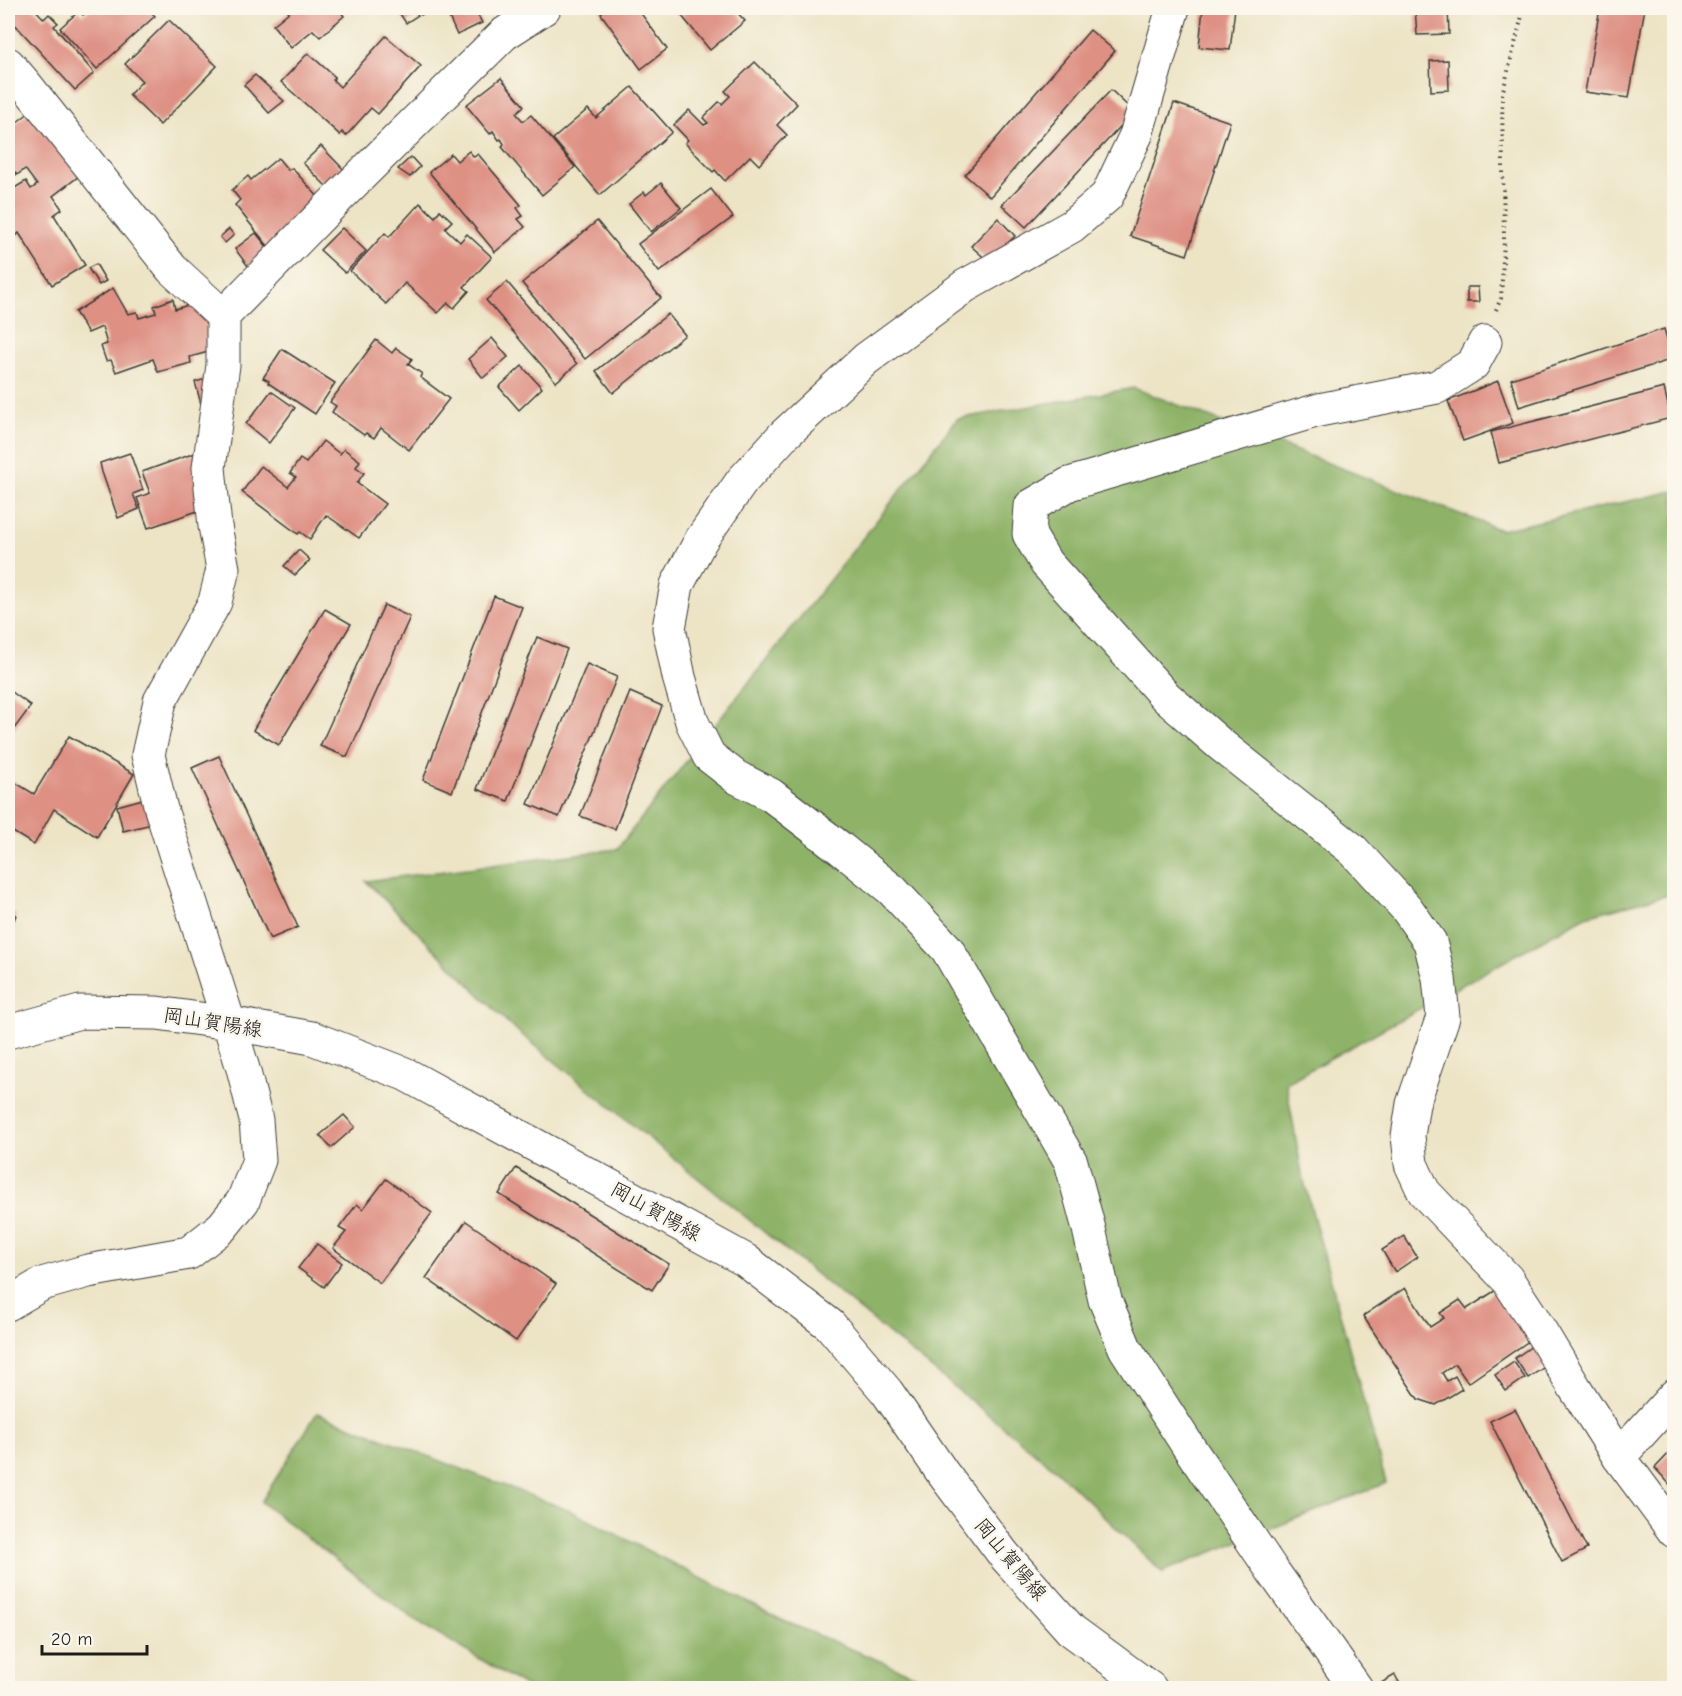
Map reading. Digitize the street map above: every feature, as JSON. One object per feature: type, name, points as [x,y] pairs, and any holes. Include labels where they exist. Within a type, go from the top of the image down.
[{"type":"street","points":[[8,1304],[42,1284],[87,1271],[189,1253],[222,1227],[243,1201],[259,1160],[256,1120],[244,1072],[161,809],[148,755],[160,701],[215,602],[223,569],[215,526],[209,468],[223,365],[223,316],[340,196],[504,34],[544,8]]},
{"type":"street","points":[[1173,8],[1136,135],[1107,196],[1072,226],[965,286],[866,359],[784,435],[742,481],[701,540],[677,585],[669,628],[679,677],[692,722],[709,756],[736,777],[771,795],[892,890],[947,949],[1071,1162],[1105,1300],[1125,1348],[1272,1570],[1356,1689]]},
{"type":"street","points":[[8,64],[172,269],[223,316]]},
{"type":"street","points":[[1485,342],[1473,364],[1437,387],[1319,410],[1069,484],[1031,506],[1029,534],[1046,563],[1166,697],[1221,745],[1353,850],[1407,909],[1430,942],[1439,978],[1443,1017],[1413,1104],[1408,1136],[1411,1164],[1424,1192],[1507,1279],[1620,1457],[1674,1531]]},
{"type":"street","name":"岡山賀陽線","points":[[8,1032],[80,1012],[157,1013],[312,1038],[405,1074],[745,1260],[830,1325],[887,1392],[942,1472],[1012,1564],[1071,1630],[1150,1689]]},
{"type":"street","points":[[1620,1457],[1674,1396]]},
{"type":"path","points":[[1485,342],[1501,298],[1504,240],[1502,95],[1524,8]]},
{"type":"green space","points":[[1134,388],[1501,530],[1674,491],[1674,893],[1586,916],[1286,1083],[1302,1174],[1386,1483],[1162,1572],[1056,1470],[510,1025],[366,881],[617,849],[957,419]]},
{"type":"green space","points":[[317,1413],[573,1512],[784,1621],[945,1688],[528,1688],[412,1618],[261,1502]]},
{"type":"building","points":[[19,8],[34,8],[44,19],[49,14],[58,23],[54,26],[94,73],[75,90],[9,18]]},
{"type":"building","points":[[91,8],[147,8],[155,16],[97,69],[60,28],[79,11],[83,15]]},
{"type":"building","points":[[294,8],[338,8],[344,16],[320,37],[313,30],[291,48],[273,25]]},
{"type":"building","points":[[396,8],[413,8],[418,15],[406,23]]},
{"type":"building","points":[[416,8],[433,8],[421,15]]},
{"type":"building","points":[[464,8],[474,8],[482,23],[457,35],[448,15]]},
{"type":"building","points":[[599,8],[637,8],[667,49],[641,69]]},
{"type":"building","points":[[687,8],[733,8],[745,21],[710,50],[681,15]]},
{"type":"building","points":[[1203,8],[1235,8],[1230,50],[1199,47]]},
{"type":"building","points":[[1415,8],[1448,8],[1449,34],[1417,35]]},
{"type":"building","points":[[1600,8],[1645,8],[1629,98],[1585,92]]},
{"type":"building","points":[[169,20],[217,66],[160,125],[129,95],[142,81],[125,64]]},
{"type":"building","points":[[1090,30],[1115,51],[990,197],[965,175]]},
{"type":"building","points":[[386,36],[421,66],[378,114],[371,108],[346,136],[342,132],[340,135],[281,82],[308,53],[335,77],[333,80],[340,87]]},
{"type":"building","points":[[1448,60],[1449,90],[1431,91],[1430,61]]},
{"type":"building","points":[[755,62],[797,104],[777,125],[787,135],[759,165],[750,156],[725,181],[685,143],[688,140],[674,125],[689,110],[704,125],[708,123],[703,118],[719,102],[722,104],[730,96],[725,91]]},
{"type":"building","points":[[255,75],[284,101],[269,113],[244,85]]},
{"type":"building","points":[[501,78],[524,106],[516,113],[523,121],[531,115],[575,167],[542,195],[502,147],[504,144],[501,139],[499,140],[493,131],[490,134],[466,105]]},
{"type":"building","points":[[632,87],[672,132],[600,195],[553,139],[588,109],[596,118]]},
{"type":"building","points":[[1111,90],[1134,112],[1026,227],[1002,205]]},
{"type":"building","points":[[43,102],[83,173],[53,196],[62,209],[54,215],[85,265],[52,285],[19,233],[16,236],[8,223],[8,192],[26,181],[31,189],[37,185],[25,169],[17,175],[8,163],[8,155],[12,152],[8,146],[8,129]]},
{"type":"building","points":[[1174,103],[1230,122],[1187,255],[1130,236]]},
{"type":"building","points":[[321,146],[346,172],[329,189],[303,163]]},
{"type":"building","points":[[469,151],[474,157],[478,154],[521,205],[517,208],[523,216],[518,219],[525,227],[495,252],[429,172],[451,154],[457,161]]},
{"type":"building","points":[[411,157],[420,167],[410,177],[398,169]]},
{"type":"building","points":[[278,158],[288,170],[292,168],[320,199],[272,251],[235,205],[240,200],[232,190],[248,176],[251,180]]},
{"type":"building","points":[[661,183],[681,208],[651,232],[629,204],[644,192],[646,195]]},
{"type":"building","points":[[711,189],[733,217],[659,272],[638,244]]},
{"type":"building","points":[[420,203],[435,217],[440,210],[452,221],[445,228],[460,242],[467,234],[492,257],[464,287],[469,291],[454,308],[448,303],[438,313],[405,283],[386,304],[350,271],[385,233],[389,237]]},
{"type":"building","points":[[998,218],[1015,236],[989,262],[971,246]]},
{"type":"building","points":[[597,221],[661,298],[585,359],[522,283]]},
{"type":"building","points":[[342,228],[366,251],[345,273],[320,250]]},
{"type":"building","points":[[229,229],[234,235],[225,243],[220,237]]},
{"type":"building","points":[[256,233],[272,253],[251,270],[235,249]]},
{"type":"building","points":[[96,264],[106,281],[99,285],[88,268]]},
{"type":"building","points":[[507,282],[577,364],[556,382],[486,300]]},
{"type":"building","points":[[1467,287],[1478,287],[1479,302],[1467,302]]},
{"type":"building","points":[[113,288],[128,314],[137,312],[139,318],[156,313],[154,306],[173,299],[175,309],[209,299],[226,347],[190,357],[191,363],[158,372],[153,359],[116,372],[111,360],[106,361],[101,346],[107,344],[102,327],[88,333],[75,312]]},
{"type":"building","points":[[668,314],[685,335],[613,393],[596,371]]},
{"type":"building","points":[[1664,329],[1673,359],[1519,407],[1511,379]]},
{"type":"building","points":[[492,338],[508,357],[483,378],[468,359]]},
{"type":"building","points":[[376,340],[392,353],[396,348],[412,359],[408,364],[422,374],[420,377],[449,399],[409,450],[381,428],[374,438],[366,433],[364,435],[332,412],[336,406],[330,402]]},
{"type":"building","points":[[282,349],[335,383],[315,414],[263,378]]},
{"type":"building","points":[[522,366],[542,388],[519,410],[499,387]]},
{"type":"building","points":[[225,374],[225,398],[201,404],[195,382]]},
{"type":"building","points":[[1498,381],[1513,423],[1463,441],[1448,401]]},
{"type":"building","points":[[1664,388],[1671,418],[1499,463],[1491,432]]},
{"type":"building","points":[[271,391],[295,408],[269,443],[246,424]]},
{"type":"building","points":[[323,441],[340,454],[344,449],[360,461],[356,467],[364,473],[357,483],[385,504],[359,538],[326,515],[310,539],[300,532],[298,534],[242,492],[261,466],[288,487],[296,477],[290,473],[300,459],[306,463]]},
{"type":"building","points":[[130,453],[143,490],[133,494],[139,509],[118,518],[100,463]]},
{"type":"building","points":[[195,453],[212,506],[148,528],[137,498],[150,493],[142,472]]},
{"type":"building","points":[[299,550],[310,560],[295,575],[284,566]]},
{"type":"building","points":[[494,596],[522,607],[452,792],[423,780]]},
{"type":"building","points":[[384,605],[410,617],[347,757],[320,746]]},
{"type":"building","points":[[325,609],[351,624],[279,745],[253,730]]},
{"type":"building","points":[[537,637],[567,649],[508,801],[477,789]]},
{"type":"building","points":[[587,664],[617,677],[559,817],[528,804]]},
{"type":"building","points":[[8,689],[31,706],[8,737]]},
{"type":"building","points":[[630,692],[662,706],[615,829],[580,816]]},
{"type":"building","points":[[69,736],[134,774],[97,837],[54,809],[34,845],[8,829],[8,778],[34,794]]},
{"type":"building","points":[[219,756],[298,927],[270,939],[192,768]]},
{"type":"building","points":[[150,797],[156,823],[123,831],[117,806]]},
{"type":"building","points":[[8,911],[16,915],[8,935]]},
{"type":"building","points":[[344,1115],[355,1127],[331,1148],[320,1135]]},
{"type":"building","points":[[516,1168],[669,1264],[652,1290],[499,1194]]},
{"type":"building","points":[[386,1179],[432,1213],[380,1283],[333,1248],[346,1232],[339,1228],[357,1204],[363,1209]]},
{"type":"building","points":[[466,1221],[556,1284],[516,1341],[426,1278]]},
{"type":"building","points":[[1404,1236],[1417,1257],[1395,1272],[1382,1250]]},
{"type":"building","points":[[317,1244],[342,1263],[324,1287],[298,1268]]},
{"type":"building","points":[[1405,1288],[1430,1327],[1444,1318],[1440,1313],[1460,1300],[1467,1309],[1499,1288],[1533,1338],[1468,1383],[1455,1364],[1442,1373],[1447,1381],[1455,1376],[1462,1389],[1436,1405],[1418,1399],[1363,1316]]},
{"type":"building","points":[[1535,1344],[1549,1364],[1528,1378],[1515,1358]]},
{"type":"building","points":[[1514,1362],[1525,1378],[1506,1391],[1495,1375]]},
{"type":"building","points":[[1515,1409],[1587,1549],[1562,1562],[1490,1421]]},
{"type":"building","points":[[1674,1448],[1674,1489],[1655,1468]]},
{"type":"building","points":[[1395,1675],[1402,1688],[1384,1688],[1381,1683]]}]
